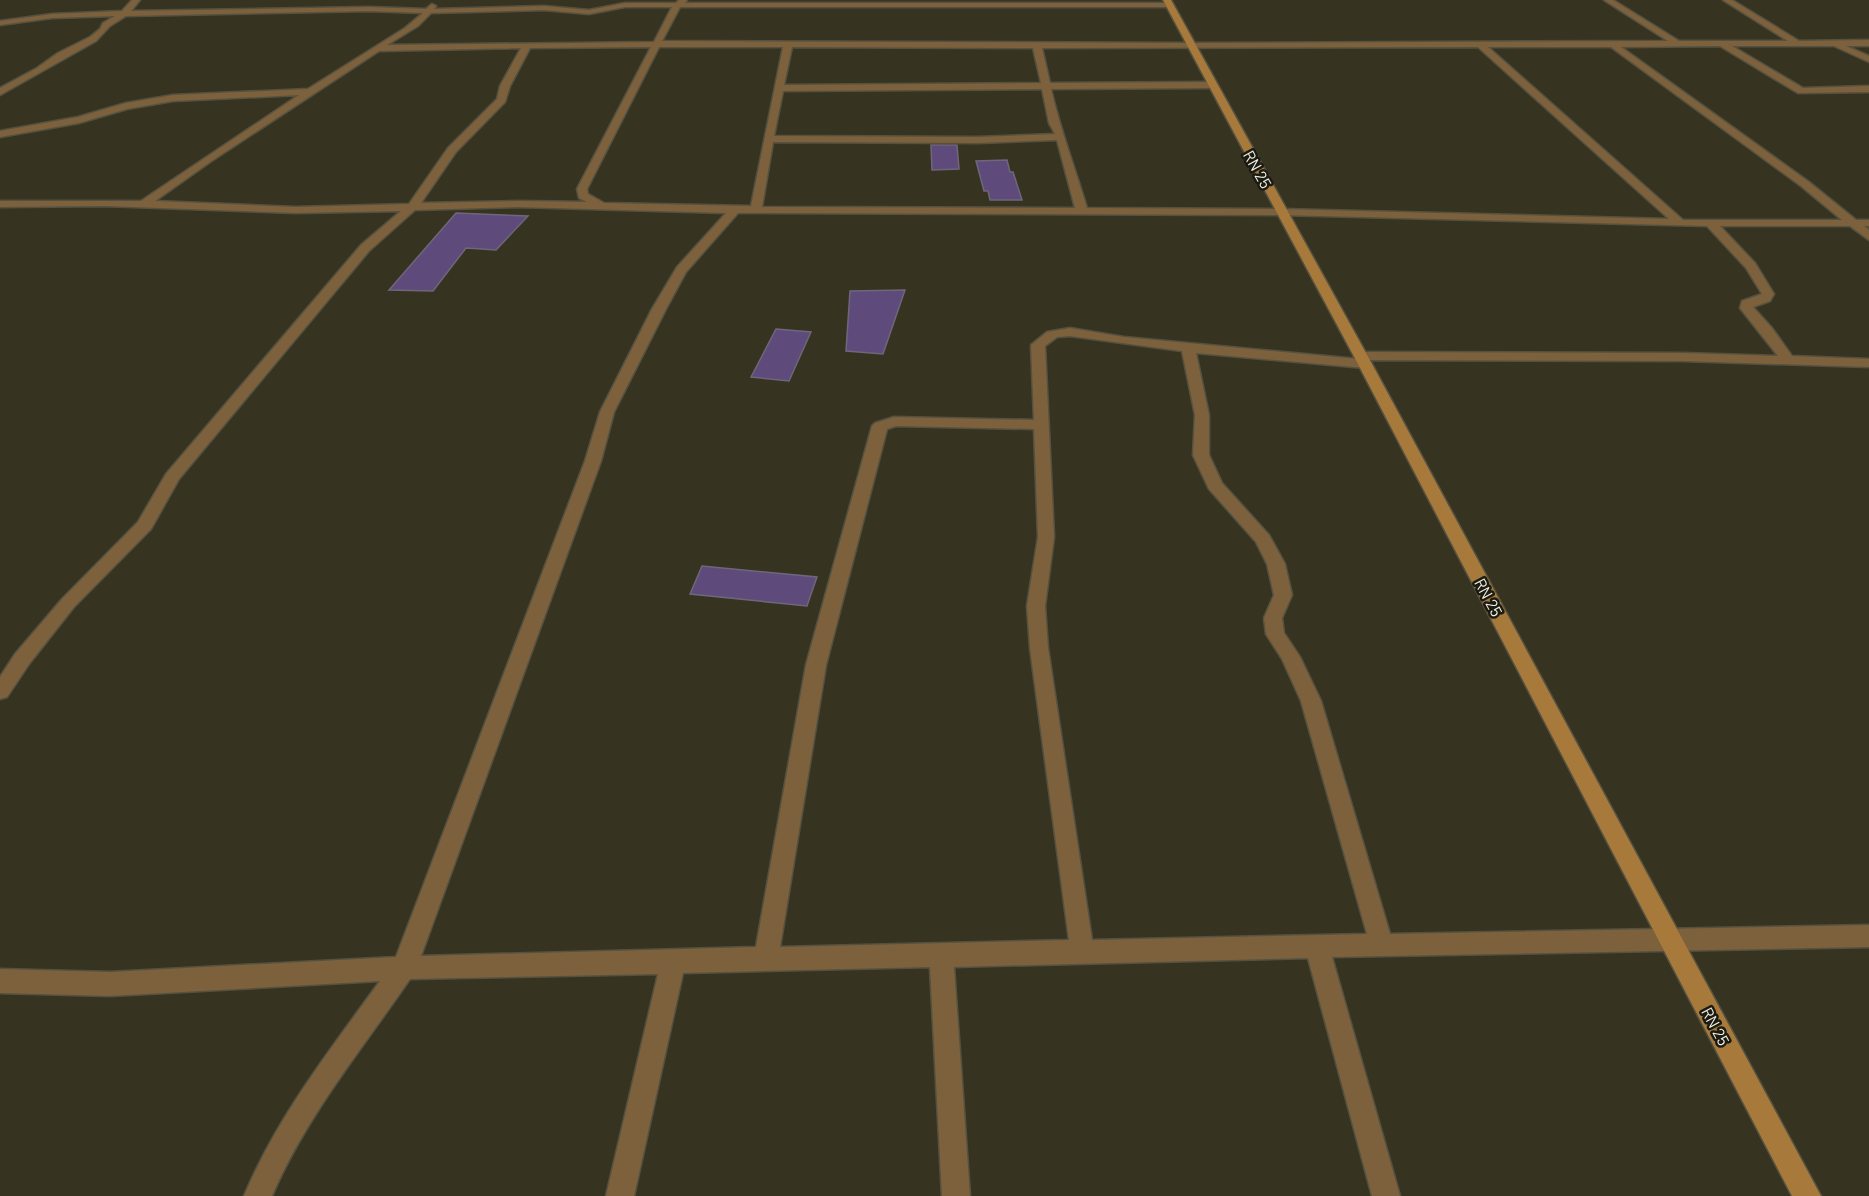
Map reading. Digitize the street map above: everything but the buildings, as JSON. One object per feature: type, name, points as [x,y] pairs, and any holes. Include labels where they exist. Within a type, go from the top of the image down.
[{"type":"main road","name":"RN 25","points":[[1168,2],[1211,85],[1363,360],[1807,1196]]},
{"type":"street","points":[[0,92],[40,70],[61,55],[93,39],[104,30],[105,25],[125,13],[136,0]]},
{"type":"street","points":[[144,204],[215,154],[409,28],[430,11],[438,0]]},
{"type":"street","points":[[556,9],[561,0]]},
{"type":"street","points":[[1608,0],[1676,43]]},
{"type":"street","points":[[1728,0],[1797,43]]},
{"type":"street","points":[[0,23],[52,16],[125,13],[369,9],[430,11],[556,9],[589,12],[625,5],[681,2],[1168,2]]},
{"type":"street","points":[[601,206],[587,200],[583,196],[582,189],[681,2]]},
{"type":"street","points":[[1829,42],[1869,59]]},
{"type":"street","points":[[1611,43],[1804,184],[1869,236]]},
{"type":"street","points":[[377,48],[657,44],[1190,46],[1869,43]]},
{"type":"street","points":[[1720,44],[1801,91],[1869,89]]},
{"type":"street","points":[[756,210],[788,45]]},
{"type":"street","points":[[1480,45],[1680,223]]},
{"type":"street","points":[[1037,46],[1054,123],[1061,137],[1082,211]]},
{"type":"street","points":[[0,692],[22,659],[68,603],[145,525],[172,477],[211,428],[365,248],[414,205],[452,150],[502,100],[506,86],[526,47]]},
{"type":"street","points":[[779,88],[1211,85]]},
{"type":"street","points":[[0,134],[79,120],[126,106],[173,98],[311,92]]},
{"type":"street","points":[[768,139],[978,140],[1061,137]]},
{"type":"street","points":[[0,204],[144,204],[296,210],[414,205],[601,206],[734,210],[1282,212],[1680,223],[1869,223]]},
{"type":"street","points":[[258,1196],[274,1159],[312,1099],[404,968],[593,461],[607,412],[681,270],[734,210]]},
{"type":"street","points":[[1708,222],[1751,266],[1768,294],[1765,298],[1747,304],[1746,308],[1767,331],[1789,362]]},
{"type":"street","points":[[1082,951],[1039,648],[1036,606],[1046,537],[1038,345],[1043,338],[1053,333],[1070,332],[1092,337],[1279,358],[1363,360],[1683,357],[1869,363]]},
{"type":"street","points":[[1188,346],[1201,404],[1203,462],[1215,485],[1263,539],[1276,564],[1283,595],[1273,618],[1275,634],[1290,657],[1311,701],[1382,946]]},
{"type":"street","points":[[766,958],[816,665],[880,426],[894,422],[1040,425]]},
{"type":"street","points":[[0,981],[110,984],[404,968],[766,958],[1869,936]]},
{"type":"street","points":[[1317,947],[1386,1196]]},
{"type":"street","points":[[941,956],[956,1196]]},
{"type":"street","points":[[620,1196],[673,962]]}]
